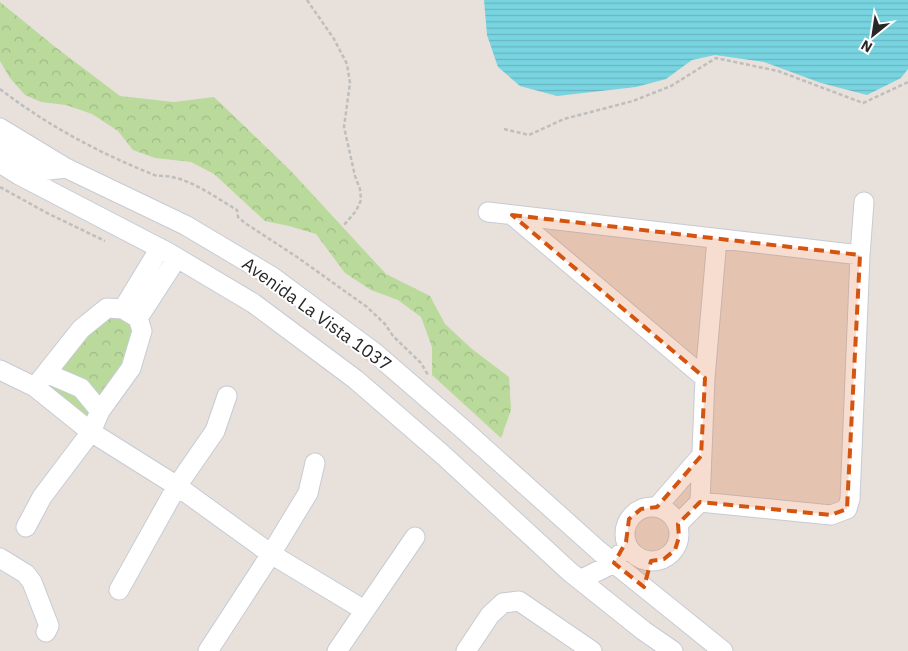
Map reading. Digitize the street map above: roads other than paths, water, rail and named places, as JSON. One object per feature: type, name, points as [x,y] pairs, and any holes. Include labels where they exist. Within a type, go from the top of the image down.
[{"type":"street","name":"Avenida La Vista 1037","points":[[0,128],[66,168],[185,225],[271,276],[375,353],[599,551],[723,651]]},
{"type":"street","points":[[0,147],[40,171],[66,168]]},
{"type":"street","name":"Avenida La Vista 1037","points":[[0,164],[160,248],[253,303],[355,379],[443,455],[575,576],[644,631],[673,651]]},
{"type":"street","points":[[700,502],[831,515],[846,509],[850,499],[860,255],[864,202]]},
{"type":"street","points":[[488,212],[860,255]]},
{"type":"street","points":[[512,215],[705,378]]},
{"type":"street","points":[[678,524],[700,502],[705,378],[717,239]]},
{"type":"street","points":[[130,313],[160,248]]},
{"type":"street","points":[[130,313],[177,258]]},
{"type":"street","points":[[26,527],[42,497],[91,432],[100,411],[131,368],[142,331],[130,313],[107,308],[81,329],[40,380]]},
{"type":"street","points":[[0,370],[81,388],[100,411]]},
{"type":"street","points":[[40,380],[91,432],[177,486],[271,554],[364,610]]},
{"type":"street","points":[[119,590],[177,486],[215,431],[227,396]]},
{"type":"street","points":[[657,507],[701,456]]},
{"type":"street","points":[[208,651],[308,493],[315,463]]},
{"type":"street","points":[[508,514],[529,490]]},
{"type":"street","points":[[657,507],[669,513],[678,524],[679,537],[675,550],[664,559],[651,561],[638,557],[626,542],[626,526],[634,513],[642,509],[657,507]]},
{"type":"street","points":[[337,651],[415,537]]},
{"type":"street","points":[[575,576],[614,563],[626,542]]},
{"type":"street","points":[[0,558],[26,574],[32,582],[49,626],[46,632]]},
{"type":"street","points":[[644,587],[651,561]]},
{"type":"street","points":[[466,651],[490,615],[503,603],[519,602],[592,651]]},
{"type":"water","points":[[484,0],[908,0],[908,69],[901,78],[867,95],[821,83],[764,62],[715,55],[692,60],[666,79],[636,87],[557,96],[520,86],[498,67],[487,35]]}]
